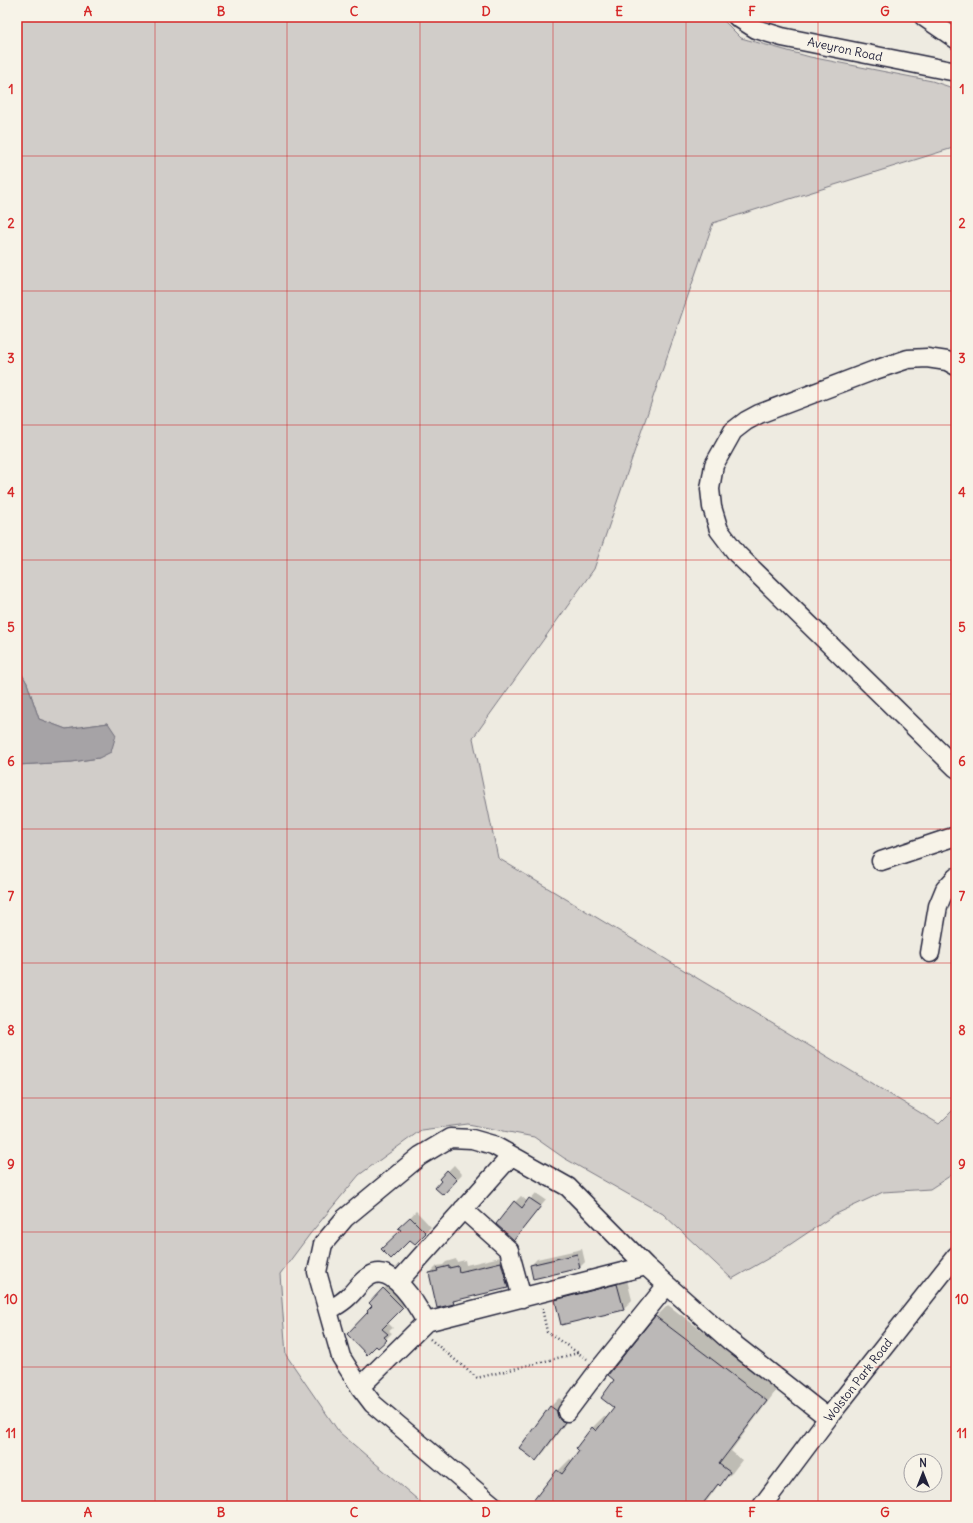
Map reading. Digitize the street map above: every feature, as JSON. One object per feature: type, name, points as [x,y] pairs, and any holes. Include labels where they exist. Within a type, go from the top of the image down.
[{"type":"street","name":"Aveyron Road","points":[[737,17],[756,29],[782,37],[956,72]]},
{"type":"street","points":[[924,17],[956,39]]},
{"type":"street","points":[[956,366],[947,361],[927,358],[908,359],[759,414],[746,421],[733,431],[714,465],[710,489],[712,507],[719,530],[737,554],[956,768]]},
{"type":"street","points":[[881,861],[956,836]]},
{"type":"street","points":[[930,953],[938,906],[945,889],[956,878]]},
{"type":"street","points":[[494,1506],[373,1404],[360,1387],[341,1357],[317,1272],[324,1244],[345,1218],[420,1156],[450,1138],[472,1139],[493,1145],[568,1187],[646,1266],[730,1341],[828,1418]]},
{"type":"street","points":[[398,1282],[511,1156]]},
{"type":"street","points":[[463,1209],[509,1250],[530,1296]]},
{"type":"street","name":"Wolston Park Road","points":[[762,1506],[828,1418],[956,1256]]},
{"type":"street","points":[[360,1387],[426,1322],[646,1266]]},
{"type":"street","points":[[328,1311],[347,1299],[369,1276],[375,1273],[383,1274],[398,1282],[416,1305],[426,1322]]},
{"type":"street","points":[[567,1412],[600,1368],[667,1285]]},
{"type":"path","points":[[530,1296],[547,1332],[600,1368]]},
{"type":"path","points":[[426,1322],[427,1336],[477,1378],[578,1353]]},
{"type":"shaded area","points":[[17,17],[720,17],[741,38],[810,57],[932,81],[956,89],[956,147],[713,223],[594,569],[473,738],[498,858],[939,1124],[956,1107],[956,1172],[930,1189],[883,1192],[834,1215],[776,1254],[732,1279],[663,1214],[564,1158],[534,1137],[468,1124],[421,1130],[359,1175],[310,1234],[280,1274],[286,1355],[339,1432],[425,1506],[17,1506],[17,765],[72,762],[99,758],[108,723],[66,729],[39,719],[27,683],[17,666]]},
{"type":"shaded area","points":[[17,666],[27,683],[39,719],[66,729],[108,723],[116,735],[111,752],[99,758],[72,762],[17,765]]},
{"type":"building","points":[[447,1170],[457,1180],[443,1195],[435,1188],[441,1181],[439,1179]]},
{"type":"building","points":[[529,1198],[541,1206],[514,1240],[496,1224],[514,1201],[522,1208]]},
{"type":"building","points":[[410,1217],[426,1233],[415,1244],[410,1240],[391,1259],[381,1249],[401,1230],[398,1228]]},
{"type":"building","points":[[577,1254],[580,1268],[533,1279],[530,1265]]},
{"type":"building","points":[[501,1262],[508,1288],[453,1301],[454,1304],[437,1308],[429,1273],[449,1266],[449,1268],[458,1266],[459,1272]]},
{"type":"building","points":[[617,1284],[624,1310],[561,1325],[555,1300]]},
{"type":"building","points":[[383,1288],[403,1308],[382,1329],[388,1334],[384,1337],[387,1340],[378,1348],[376,1346],[367,1355],[347,1334],[368,1312],[367,1311],[372,1306],[369,1303]]},
{"type":"building","points":[[655,1316],[767,1401],[719,1464],[730,1472],[720,1486],[718,1484],[701,1506],[529,1506],[557,1470],[562,1474],[579,1451],[576,1448],[592,1427],[596,1431],[614,1408],[601,1398],[614,1380],[608,1375]]},
{"type":"building","points":[[550,1406],[557,1411],[560,1420],[565,1422],[536,1461],[519,1448]]}]
